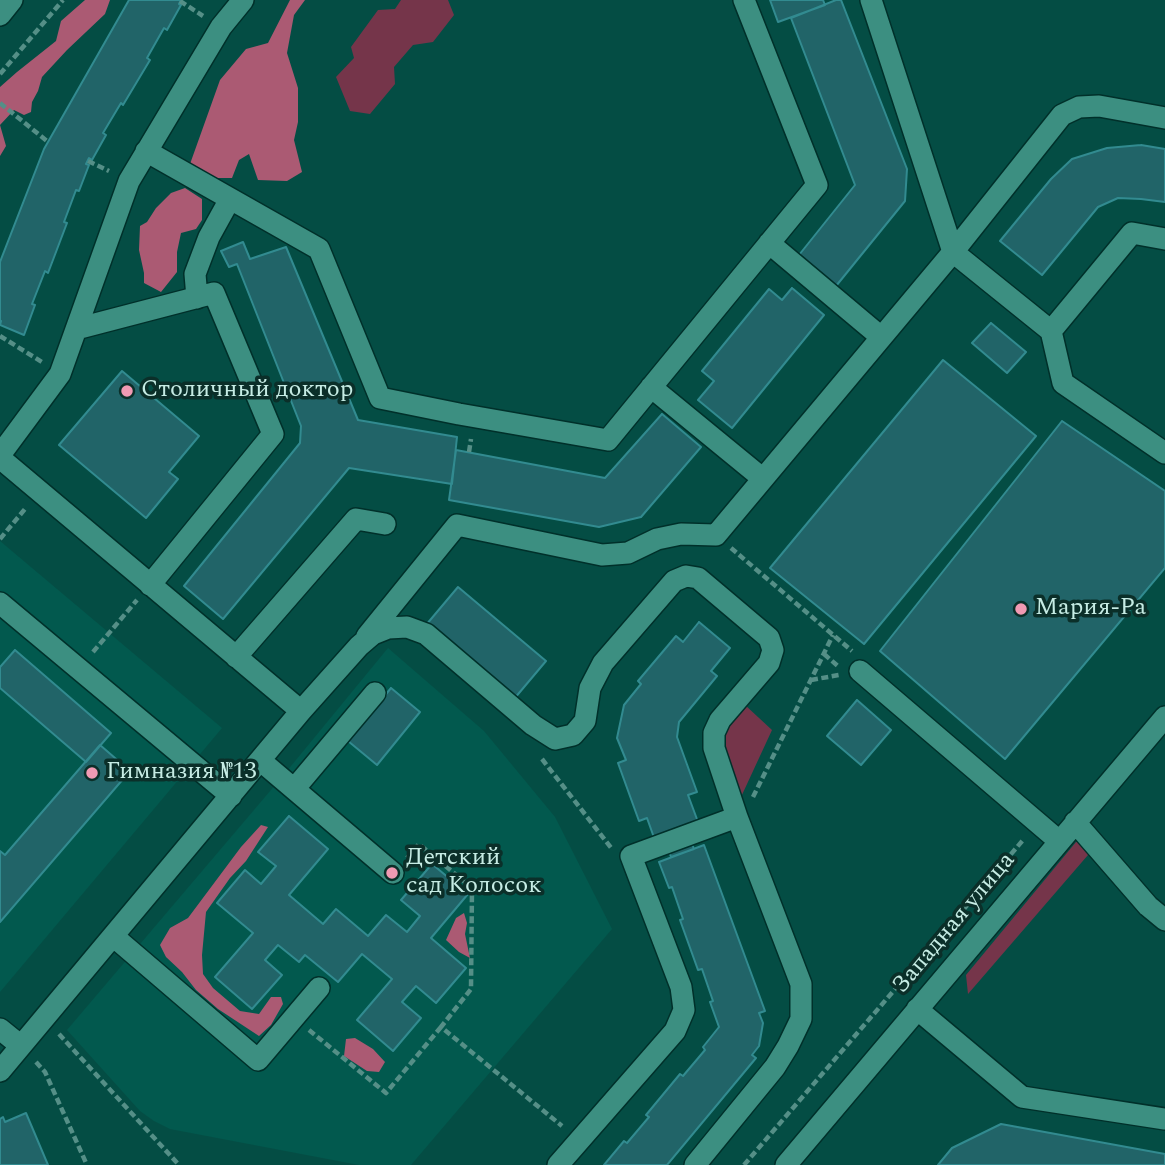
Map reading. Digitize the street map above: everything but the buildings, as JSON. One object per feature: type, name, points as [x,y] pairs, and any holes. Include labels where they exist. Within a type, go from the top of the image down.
[{"type":"street","points":[[0,15],[12,0]]},
{"type":"street","points":[[243,0],[221,27],[128,181],[60,374],[0,456],[39,492],[301,711]]},
{"type":"street","points":[[146,151],[319,249],[380,398],[608,440],[817,185],[744,0]]},
{"type":"street","points":[[871,0],[953,253],[1051,331],[1063,383],[1165,453]]},
{"type":"street","points":[[0,1071],[301,711],[359,646],[457,525],[602,555],[628,553],[657,539],[681,534],[716,535],[953,253],[1062,115],[1079,107],[1099,106],[1165,118]]},
{"type":"street","points":[[197,298],[195,274],[209,237],[230,199]]},
{"type":"street","points":[[1051,331],[1132,233],[1165,239]]},
{"type":"street","points":[[769,243],[881,337]]},
{"type":"street","points":[[76,329],[214,293],[272,434],[150,585]]},
{"type":"street","points":[[652,387],[762,478]]},
{"type":"street","points":[[236,657],[356,519],[385,524]]},
{"type":"street","points":[[359,646],[373,634],[388,628],[407,627],[426,634],[533,725],[555,739],[573,735],[585,721],[590,688],[603,663],[674,581],[686,576],[698,578],[769,638],[773,650],[769,663],[720,720],[714,733],[713,748],[801,984],[801,1019],[775,1067],[695,1165]]},
{"type":"street","points":[[0,603],[231,796]]},
{"type":"street","points":[[860,671],[1059,841]]},
{"type":"street","points":[[295,788],[375,692]]},
{"type":"street","name":"Западная улица","points":[[786,1165],[1165,717]]},
{"type":"street","points":[[261,761],[393,873]]},
{"type":"street","points":[[558,1165],[675,1031],[684,1010],[681,987],[631,856],[737,817]]},
{"type":"street","points":[[1075,822],[1148,906],[1165,920]]},
{"type":"street","points":[[113,936],[258,1060],[319,988]]},
{"type":"street","points":[[917,1009],[1023,1097],[1165,1119]]},
{"type":"street","points":[[0,1029],[21,1046]]},
{"type":"path","points":[[0,74],[63,0]]},
{"type":"path","points":[[0,103],[47,141]]},
{"type":"path","points":[[0,336],[60,374]]},
{"type":"path","points":[[0,539],[39,492]]},
{"type":"path","points":[[716,535],[867,663],[860,671]]},
{"type":"path","points":[[79,669],[150,585]]},
{"type":"path","points":[[737,817],[745,814],[833,635]]},
{"type":"path","points":[[811,680],[847,674],[824,654]]},
{"type":"path","points":[[541,758],[621,860],[631,856]]},
{"type":"path","points":[[744,1165],[1038,823]]},
{"type":"path","points":[[294,1017],[386,1093],[471,989],[472,888],[419,844],[393,873]]},
{"type":"path","points":[[45,1018],[179,1165]]},
{"type":"path","points":[[441,1027],[579,1140]]},
{"type":"path","points":[[21,1046],[45,1072],[87,1165]]},
{"type":"shaded area","points":[[85,0],[110,0],[105,14],[42,77],[31,112],[24,115],[14,110],[0,125],[0,87],[56,41],[61,21]]},
{"type":"shaded area","points":[[290,0],[305,0],[294,15],[287,53],[298,88],[298,122],[294,140],[302,172],[287,181],[258,180],[249,154],[239,160],[232,178],[214,178],[190,164],[220,80],[246,49],[268,43]]},
{"type":"shaded area","points":[[401,0],[448,0],[454,15],[433,42],[413,45],[394,67],[395,84],[370,114],[350,111],[336,77],[354,58],[351,47],[378,10],[395,9]]},
{"type":"shaded area","points":[[0,125],[6,146],[0,156]]},
{"type":"shaded area","points":[[185,188],[202,199],[202,220],[196,229],[181,233],[177,272],[161,292],[144,283],[139,250],[140,226],[147,222],[171,193]]},
{"type":"shaded area","name":"Гимназия №13","points":[[0,541],[222,728],[0,992]]},
{"type":"shaded area","name":"Детский сад Колосок","points":[[388,648],[484,731],[555,817],[612,929],[411,1165],[359,1165],[170,1129],[140,1111],[67,1030]]},
{"type":"shaded area","points":[[745,705],[772,730],[741,797],[722,749],[728,725]]},
{"type":"shaded area","points":[[261,825],[268,827],[246,861],[206,912],[202,955],[203,974],[213,988],[240,1011],[259,1014],[271,997],[281,997],[283,1004],[271,1025],[259,1036],[218,1009],[196,990],[166,957],[160,945],[170,928],[188,918],[241,847]]},
{"type":"shaded area","points":[[1076,842],[1083,842],[1089,847],[1088,855],[968,994],[966,975]]},
{"type":"shaded area","points":[[464,913],[470,958],[446,940],[456,918]]},
{"type":"shaded area","points":[[355,1038],[373,1049],[385,1062],[379,1072],[367,1071],[344,1056],[346,1039]]},
{"type":"place","name":"Столичный доктор","points":[[127,391]]},
{"type":"place","name":"Мария-Ра","points":[[1021,609]]},
{"type":"place","name":"Гимназия №13","points":[[92,773]]},
{"type":"place","name":"Детский сад Колосок","points":[[392,873]]}]
